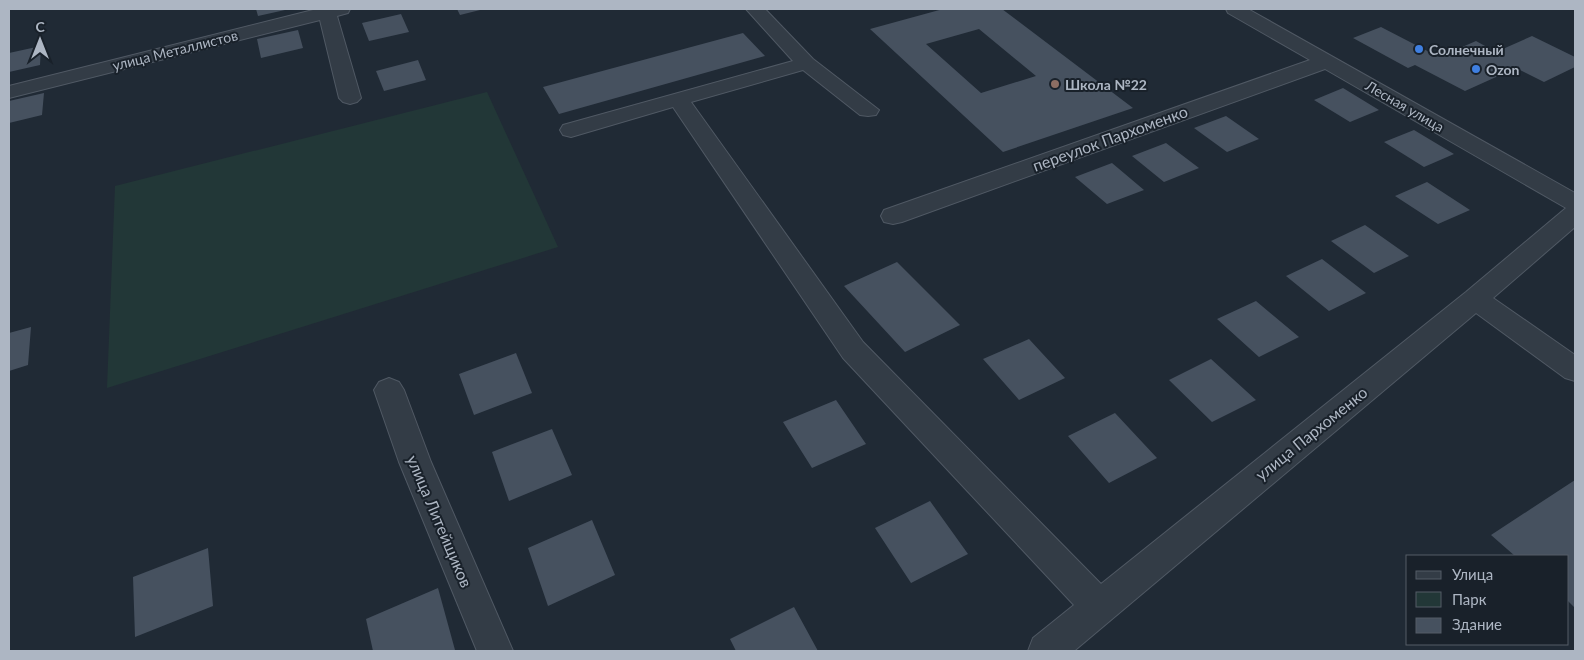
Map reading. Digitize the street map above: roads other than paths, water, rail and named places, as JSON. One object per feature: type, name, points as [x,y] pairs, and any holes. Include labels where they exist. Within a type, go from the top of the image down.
[{"type":"street","points":[[755,9],[806,63],[868,110]]},
{"type":"street","name":"Лесная улица","points":[[1235,9],[1575,203]]},
{"type":"street","points":[[331,10],[350,98]]},
{"type":"street","name":"улица Металлистов","points":[[9,92],[331,10]]},
{"type":"street","name":"переулок Пархоменко","points":[[893,216],[1327,61]]},
{"type":"street","points":[[571,130],[806,63]]},
{"type":"street","points":[[678,99],[854,350],[1100,607]]},
{"type":"street","name":"улица Пархоменко","points":[[1046,651],[1475,299],[1575,214]]},
{"type":"street","points":[[1475,299],[1575,370]]},
{"type":"street","name":"улица Литейщиков","points":[[389,390],[415,462],[495,651]]},
{"type":"place","name":"Солнечный","points":[[1419,49]]},
{"type":"place","name":"Ozon","points":[[1476,69]]},
{"type":"place","name":"Школа №22","points":[[1055,84]]}]
